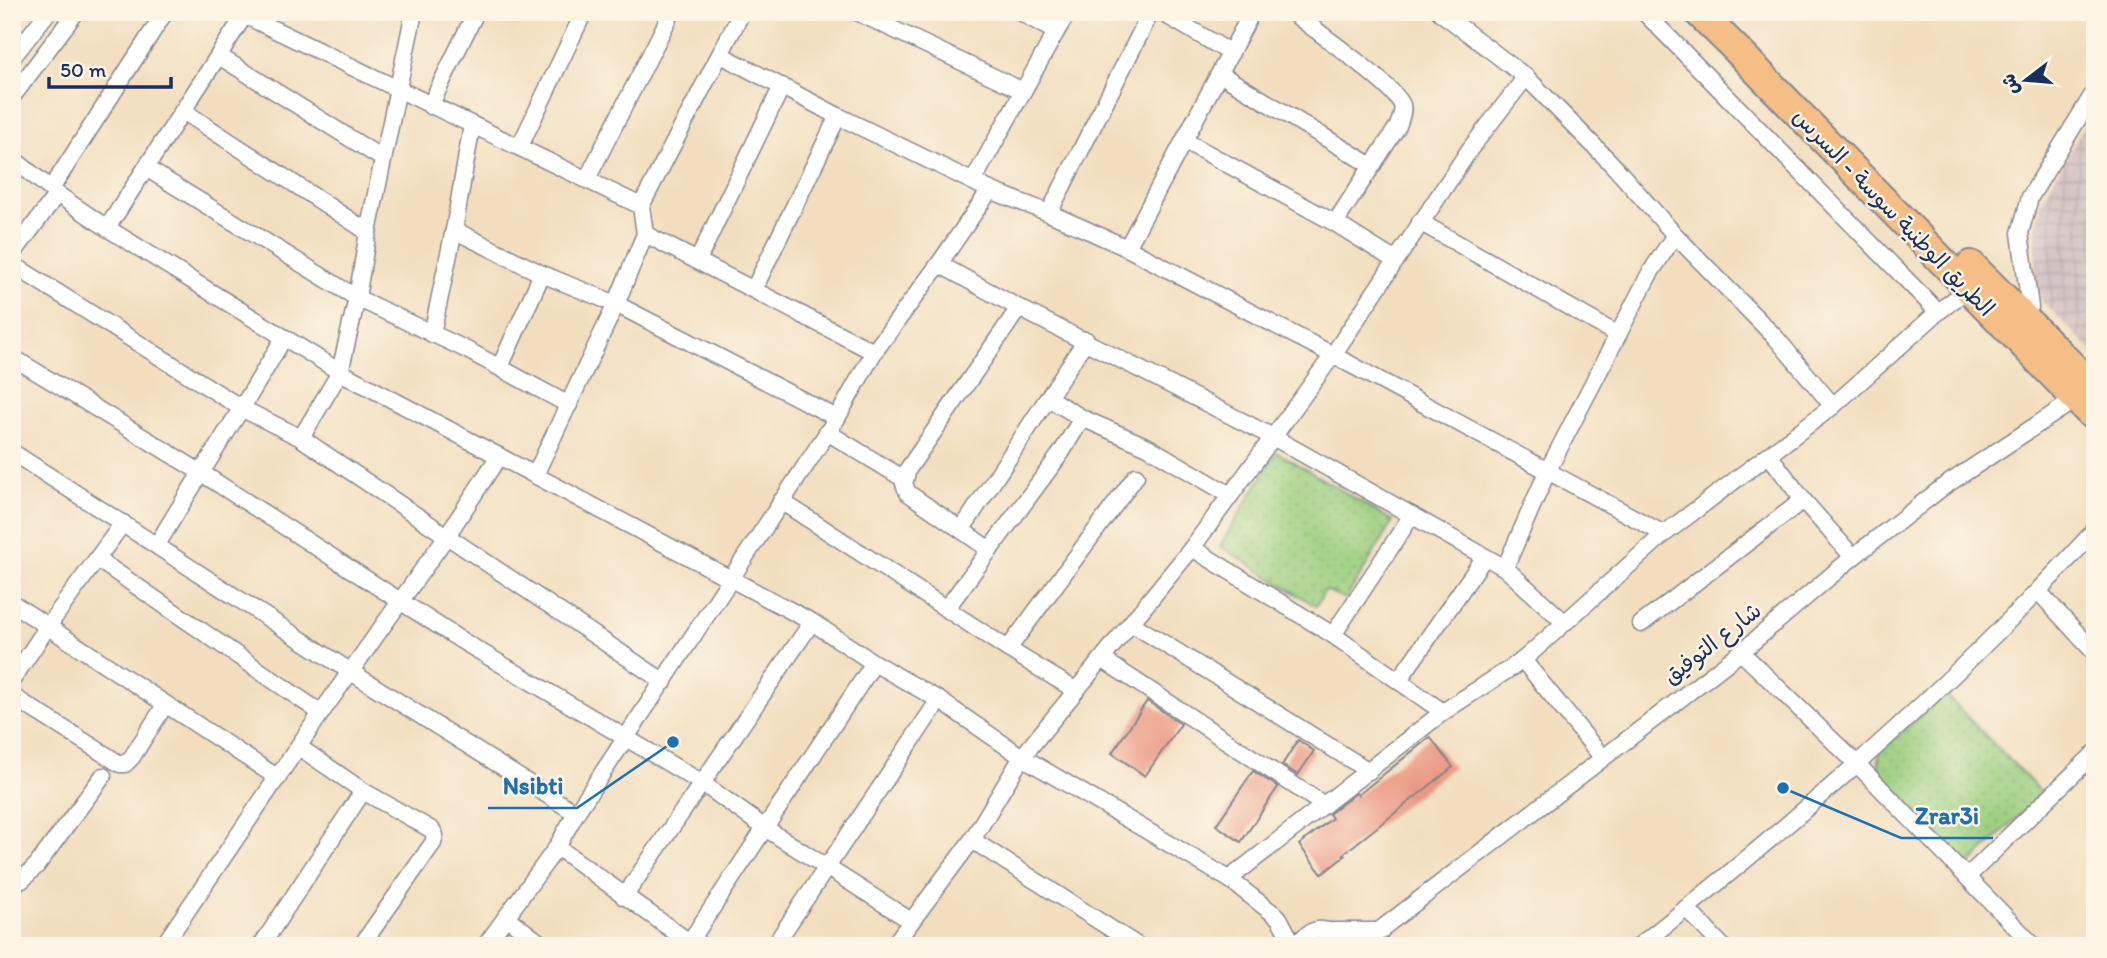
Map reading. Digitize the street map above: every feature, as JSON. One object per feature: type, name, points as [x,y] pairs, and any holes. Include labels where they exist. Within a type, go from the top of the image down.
[{"type":"highway","name":"الطريق الوطنية سوسة - السرس","points":[[1698,12],[1968,289],[2090,408]]},
{"type":"highway","name":"الطريق الوطنية سوسة - السرس","points":[[1726,12],[1889,183],[2024,317],[2090,408]]},
{"type":"street","points":[[12,58],[48,12]]},
{"type":"street","points":[[12,97],[76,12]]},
{"type":"street","points":[[12,255],[165,12]]},
{"type":"street","points":[[301,438],[340,372],[414,12]]},
{"type":"street","points":[[430,106],[476,12]]},
{"type":"street","points":[[520,146],[584,12]]},
{"type":"street","points":[[587,179],[672,12]]},
{"type":"street","points":[[536,475],[616,304],[645,234],[641,206],[742,12]]},
{"type":"street","points":[[857,12],[1023,91]]},
{"type":"street","points":[[1020,12],[1056,32]]},
{"type":"street","points":[[972,181],[1068,12]]},
{"type":"street","points":[[1049,213],[1151,12]]},
{"type":"street","points":[[1161,12],[1231,53]]},
{"type":"street","points":[[1127,248],[1252,12]]},
{"type":"street","points":[[1292,12],[1385,85],[1402,106],[1403,113],[1398,126],[1335,223]]},
{"type":"street","points":[[1440,12],[1526,77],[1776,338],[1833,406]]},
{"type":"street","points":[[1644,12],[1938,312]]},
{"type":"street","points":[[107,228],[219,56],[241,14],[268,19],[397,91],[520,146],[641,206]]},
{"type":"street","points":[[721,55],[990,190],[1127,248],[1333,355],[1664,534]]},
{"type":"street","points":[[219,56],[383,159]]},
{"type":"street","points":[[1220,74],[1371,166]]},
{"type":"street","points":[[893,946],[972,840],[1022,757],[1192,548],[1333,355],[1470,149],[1526,77]]},
{"type":"street","points":[[698,260],[782,86]]},
{"type":"street","points":[[2024,317],[2029,307],[2020,233],[2030,197],[2095,91]]},
{"type":"street","points":[[183,111],[368,232]]},
{"type":"street","points":[[754,289],[838,116]]},
{"type":"street","points":[[432,334],[472,125]]},
{"type":"street","points":[[1185,141],[1335,223],[1394,260]]},
{"type":"street","points":[[12,158],[54,192],[107,228],[283,339],[340,372],[812,622],[874,663],[939,700],[1022,757],[1230,879],[1279,918],[1296,946],[1304,936],[1324,930],[1381,930]]},
{"type":"street","points":[[146,168],[357,298],[500,367],[569,405]]},
{"type":"street","points":[[485,946],[557,847],[576,813],[628,738],[730,577],[837,418],[874,352],[940,264],[990,190]]},
{"type":"street","points":[[1420,222],[1618,335]]},
{"type":"street","points":[[454,230],[542,274],[616,304],[837,418]]},
{"type":"street","points":[[645,234],[874,352]]},
{"type":"street","points":[[1505,568],[1548,470],[1650,273],[1675,234]]},
{"type":"street","points":[[12,264],[243,409],[301,438],[664,682]]},
{"type":"street","points":[[940,264],[1019,308],[1273,437],[1505,568],[1564,622]]},
{"type":"street","points":[[500,367],[542,274]]},
{"type":"street","points":[[1230,879],[1443,712],[1523,660],[1664,534],[1833,406],[1938,312],[1968,289]]},
{"type":"street","points":[[990,550],[908,492],[904,480],[908,469],[1019,308]]},
{"type":"street","points":[[157,545],[200,472],[243,409],[283,339]]},
{"type":"street","points":[[962,529],[1086,340]]},
{"type":"street","points":[[12,357],[200,472],[401,602],[702,783],[765,828],[911,921]]},
{"type":"street","points":[[1048,398],[1082,418],[1148,447],[1230,495]]},
{"type":"street","name":"شارع التوفيق","points":[[1359,946],[1741,652],[1853,557],[1943,487],[2090,408]]},
{"type":"street","points":[[946,609],[1061,453],[1082,418]]},
{"type":"street","points":[[827,432],[904,480]]},
{"type":"street","points":[[12,452],[351,672],[576,813]]},
{"type":"street","points":[[1769,455],[1803,500],[1853,557]]},
{"type":"street","points":[[163,946],[499,456]]},
{"type":"street","points":[[1008,649],[1136,477]]},
{"type":"street","points":[[1641,624],[1803,500]]},
{"type":"street","points":[[781,501],[1075,690]]},
{"type":"street","points":[[1333,635],[1412,515]]},
{"type":"street","points":[[12,680],[123,523]]},
{"type":"street","points":[[1639,946],[1857,765],[2038,591],[2095,530]]},
{"type":"street","points":[[1192,548],[1333,635],[1443,712]]},
{"type":"street","points":[[1399,680],[1484,558]]},
{"type":"street","points":[[97,559],[321,713]]},
{"type":"street","points":[[2038,591],[2095,653]]},
{"type":"street","points":[[12,603],[278,778]]},
{"type":"street","points":[[624,897],[812,622]]},
{"type":"street","points":[[1131,623],[1369,771]]},
{"type":"street","points":[[1741,652],[1857,765],[2034,946]]},
{"type":"street","points":[[1102,659],[1324,805]]},
{"type":"street","points":[[1523,660],[1602,757]]},
{"type":"street","points":[[557,847],[688,944],[874,663]]},
{"type":"street","points":[[12,696],[120,764],[125,764],[132,757],[165,705]]},
{"type":"street","points":[[774,946],[939,700]]},
{"type":"street","points":[[299,747],[363,791],[432,830],[435,839],[361,946]]},
{"type":"street","points":[[1967,877],[2095,753]]},
{"type":"street","points":[[12,877],[22,880],[37,865],[103,776]]},
{"type":"street","points":[[261,946],[363,791]]},
{"type":"street","points":[[972,840],[1138,946]]},
{"type":"street","points":[[1686,908],[1722,946]]},
{"type":"street","points":[[506,917],[544,946]]},
{"type":"street","points":[[1279,918],[1324,930],[1343,939],[1348,946]]},
{"type":"shaded area","points":[[2095,107],[2095,354],[2040,299],[2036,273],[2037,222],[2042,201]]},
{"type":"green space","points":[[1277,452],[1393,521],[1346,599],[1325,590],[1316,606],[1220,546]]},
{"type":"green space","points":[[1945,694],[2042,793],[1967,867],[1879,774],[1879,752]]},
{"type":"building","points":[[1147,701],[1181,724],[1145,776],[1112,753]]},
{"type":"building","points":[[1430,737],[1453,767],[1343,854],[1345,856],[1322,874],[1299,845],[1332,818],[1329,814],[1356,793],[1358,795]]},
{"type":"building","points":[[1298,740],[1314,751],[1298,775],[1282,765]]},
{"type":"building","points":[[1253,771],[1278,787],[1241,842],[1216,825]]},
{"type":"place","name":"Nsibti","points":[[673,742]]},
{"type":"place","name":"Zrar3i","points":[[1783,788]]}]
